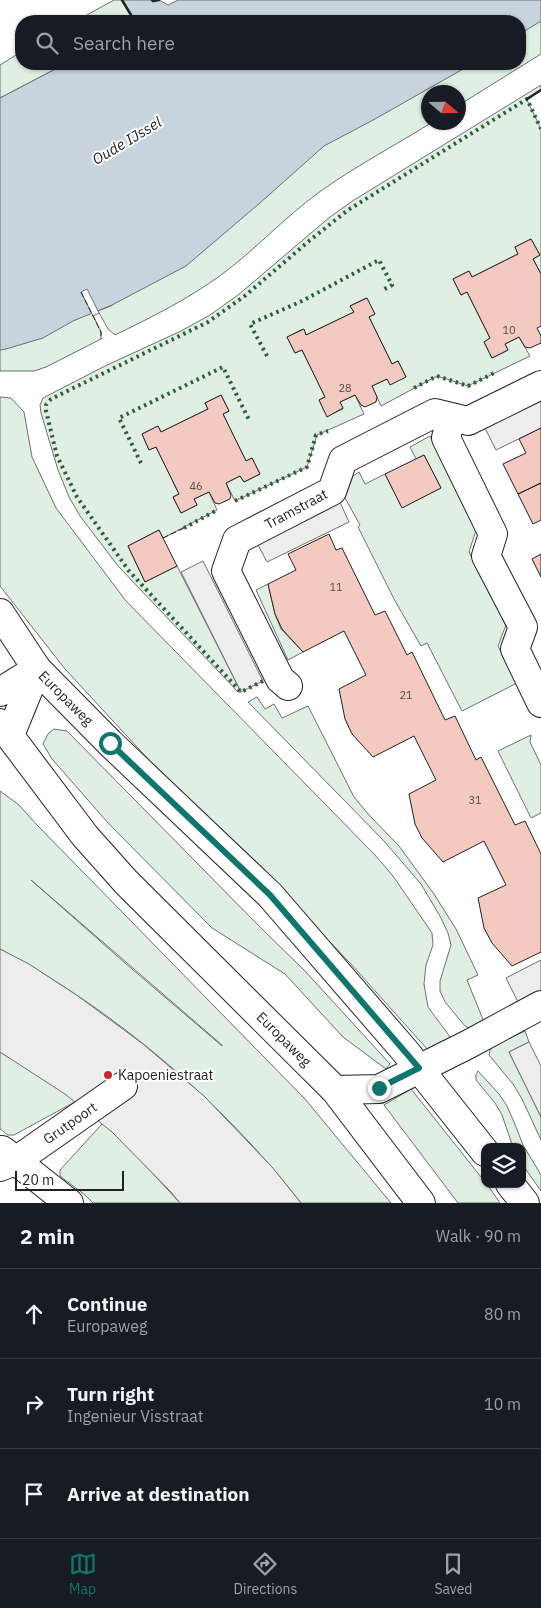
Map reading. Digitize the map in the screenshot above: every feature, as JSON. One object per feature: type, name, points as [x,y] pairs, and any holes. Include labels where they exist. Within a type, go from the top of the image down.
[{"type":"street","name":"Tramstraat","points":[[288,686],[280,679],[226,571],[237,540],[332,491],[344,460],[434,414],[468,421],[541,386]]},
{"type":"street","points":[[450,417],[446,438],[493,534],[486,556],[523,627],[516,649],[541,703]]},
{"type":"street","name":"Europaweg","points":[[0,614],[37,669],[110,743],[270,895],[419,1068],[481,1147]]},
{"type":"street","points":[[0,692],[37,669]]},
{"type":"street","points":[[5,729],[37,669]]},
{"type":"street","name":"Europaweg","points":[[5,729],[85,836],[126,882],[335,1090],[421,1203]]},
{"type":"street","points":[[335,1090],[379,1088],[469,1044],[538,1007]]},
{"type":"street","name":"Grutpoort","points":[[5,1159],[123,1086]]},
{"type":"street","points":[[5,1159],[69,1203]]},
{"type":"street","points":[[513,1188],[525,1203]]},
{"type":"green space","points":[[114,0],[122,0],[131,15],[87,15]]},
{"type":"green space","points":[[541,13],[541,54],[526,63],[526,24]]},
{"type":"green space","points":[[15,56],[15,70],[54,70],[0,98],[0,65]]},
{"type":"green space","points":[[452,70],[515,70],[466,101],[466,85],[425,85]]},
{"type":"green space","points":[[541,85],[541,90],[527,100],[541,129],[541,274],[533,259],[540,255],[531,239],[515,247],[518,254],[472,277],[469,271],[453,279],[461,295],[467,292],[490,338],[484,342],[492,358],[508,350],[505,344],[519,337],[530,356],[468,386],[437,376],[381,406],[372,386],[387,379],[406,377],[398,361],[392,364],[369,317],[375,314],[366,298],[350,306],[354,312],[306,335],[303,329],[287,337],[295,353],[302,350],[325,397],[319,400],[327,416],[343,409],[340,402],[355,395],[364,414],[317,435],[307,467],[235,501],[226,483],[240,476],[244,482],[260,474],[252,458],[246,461],[223,414],[229,411],[221,395],[205,403],[208,409],[161,432],[158,426],[142,434],[149,450],[156,447],[179,494],[173,497],[181,513],[197,505],[194,499],[209,492],[217,510],[163,538],[159,530],[128,546],[145,582],[177,566],[241,692],[238,692],[118,566],[80,516],[69,497],[58,470],[41,413],[40,405],[43,398],[210,315],[238,295],[330,217],[354,200]]},
{"type":"green space","points":[[421,88],[421,129],[360,165],[318,193],[221,275],[183,300],[115,335],[108,329],[98,311],[111,306],[312,150]]},
{"type":"green space","points":[[88,305],[101,332],[101,339],[46,367],[34,371],[0,371],[0,344]]},
{"type":"green space","points":[[0,397],[11,398],[24,412],[32,457],[56,508],[126,601],[375,855],[393,876],[432,933],[433,945],[426,965],[424,984],[428,1007],[451,1038],[427,1049],[351,964],[252,861],[150,761],[65,669],[0,586]]},
{"type":"green space","points":[[430,436],[477,527],[469,552],[506,625],[498,646],[517,683],[462,711],[427,643],[421,646],[394,599],[358,527],[360,525],[345,498],[353,476],[359,472],[365,484],[385,474],[402,507],[441,488],[424,455],[416,459],[410,447]]},
{"type":"green space","points":[[268,584],[275,614],[281,629],[303,652],[288,660],[256,590]]},
{"type":"green space","points":[[257,697],[265,709],[274,704],[282,718],[308,706],[354,797],[399,846],[434,894],[456,929],[478,975],[467,980],[484,1022],[471,1029],[465,1026],[445,1002],[440,991],[440,981],[451,945],[441,918],[421,884],[384,841],[248,702]]},
{"type":"green space","points":[[54,729],[67,731],[305,971],[390,1064],[386,1069],[343,1037],[285,974],[212,928],[109,824],[52,759],[43,744],[48,734]]},
{"type":"green space","points":[[531,735],[530,742],[541,765],[541,813],[531,818],[498,751]]},
{"type":"green space","points":[[0,791],[19,805],[305,1099],[391,1203],[301,1203],[237,1129],[164,1061],[84,1000],[0,949]],"holes":[[[31,880],[222,1045],[125,963]]]},
{"type":"green space","points":[[525,1031],[529,1042],[509,1052],[541,1117],[541,1140],[513,1084],[489,1055],[493,1045]]},
{"type":"green space","points":[[0,1052],[8,1057],[95,1091],[14,1135],[8,1135],[0,1129]]},
{"type":"green space","points":[[478,1071],[499,1094],[507,1106],[522,1143],[512,1143],[502,1115],[495,1103],[476,1080]]},
{"type":"green space","points":[[411,1089],[481,1177],[481,1188],[490,1188],[500,1203],[458,1203],[384,1105]]},
{"type":"green space","points":[[113,1112],[144,1164],[180,1203],[93,1203],[60,1176],[60,1170]]},
{"type":"green space","points":[[526,1150],[541,1175],[541,1191],[526,1170]]},
{"type":"shaded area","points":[[541,400],[541,428],[496,450],[485,428]]},
{"type":"shaded area","points":[[339,500],[349,522],[267,562],[256,541]]},
{"type":"shaded area","points":[[203,561],[263,681],[241,692],[181,572]]},
{"type":"shaded area","name":"Kapoeniestraat","points":[[0,949],[29,964],[78,996],[143,1044],[204,1096],[272,1167],[301,1203],[180,1203],[112,1132],[65,1094],[0,1052]]},
{"type":"shaded area","points":[[541,960],[541,992],[519,1004],[506,978]]},
{"type":"shaded area","points":[[529,1042],[541,1066],[541,1117],[509,1052]]},
{"type":"water","points":[[122,0],[159,0],[168,5],[178,0],[541,0],[541,21],[526,30],[526,15],[131,15]]},
{"type":"water","name":"Oude IJssel","points":[[54,70],[461,70],[435,85],[421,85],[421,93],[324,146],[186,266],[112,305],[73,321],[43,338],[0,350],[0,98]]},
{"type":"pier","points":[[87,289],[99,313],[93,316],[81,292]]},
{"type":"building","points":[[531,239],[540,255],[533,259],[541,274],[541,326],[537,328],[541,336],[541,343],[530,348],[525,347],[519,337],[505,344],[508,350],[492,358],[484,342],[490,338],[467,292],[461,295],[453,279],[469,271],[472,277],[518,254],[515,247]]},
{"type":"building","points":[[367,298],[375,314],[369,317],[392,364],[398,361],[406,377],[390,385],[387,379],[372,386],[377,397],[376,402],[365,407],[361,405],[355,395],[340,402],[343,408],[327,417],[319,400],[325,397],[302,350],[295,353],[287,337],[304,329],[306,335],[354,312],[350,306]]},
{"type":"building","points":[[221,395],[229,411],[223,414],[246,461],[252,458],[260,474],[244,482],[240,476],[226,483],[231,495],[230,499],[219,504],[215,503],[209,492],[194,499],[197,505],[181,513],[173,497],[179,494],[156,447],[149,450],[142,434],[158,426],[161,432],[208,409],[205,403]]},
{"type":"building","points":[[541,428],[541,483],[518,494],[503,464],[526,453],[519,439]]},
{"type":"building","points":[[424,455],[441,488],[402,508],[385,474]]},
{"type":"building","points":[[541,483],[541,520],[533,524],[518,494]]},
{"type":"building","points":[[159,530],[177,566],[145,582],[128,546]]},
{"type":"building","points":[[329,534],[336,550],[342,548],[375,615],[385,611],[407,655],[412,652],[445,720],[455,716],[476,760],[481,757],[515,825],[525,821],[541,854],[541,952],[512,966],[492,943],[484,928],[478,898],[506,885],[484,841],[443,862],[422,838],[415,824],[409,794],[436,780],[414,736],[373,757],[352,734],[345,719],[339,689],[366,675],[344,631],[303,652],[282,629],[275,614],[268,584],[296,570],[288,554]]},
{"type":"building","points":[[541,554],[541,577],[532,559]]},
{"type":"hedge","points":[[263,681],[241,692],[129,571],[77,497],[57,456],[46,405],[51,399],[208,322],[246,295],[348,210],[527,99],[541,129]]},
{"type":"hedge","points":[[267,356],[250,324],[302,301],[379,260],[392,285],[381,291]]},
{"type":"hedge","points":[[141,463],[119,418],[223,367],[249,420]]},
{"type":"hedge","points":[[414,388],[437,376],[468,386],[494,373]]},
{"type":"hedge","points":[[235,501],[307,467],[316,435],[328,431]]},
{"type":"hedge","points":[[184,528],[217,510]]},
{"type":"fence","points":[[81,292],[101,332],[101,339]]},
{"type":"fence","points":[[163,538],[184,528]]},
{"type":"wall","points":[[122,0],[131,15]]},
{"type":"wall","points":[[152,0],[159,0]]},
{"type":"wall","points":[[527,99],[541,90]]},
{"type":"place","name":"Kapoeniestraat","points":[[108,1075]]},
{"type":"route","points":[[110,743],[270,895],[419,1068],[379,1088]]}]
